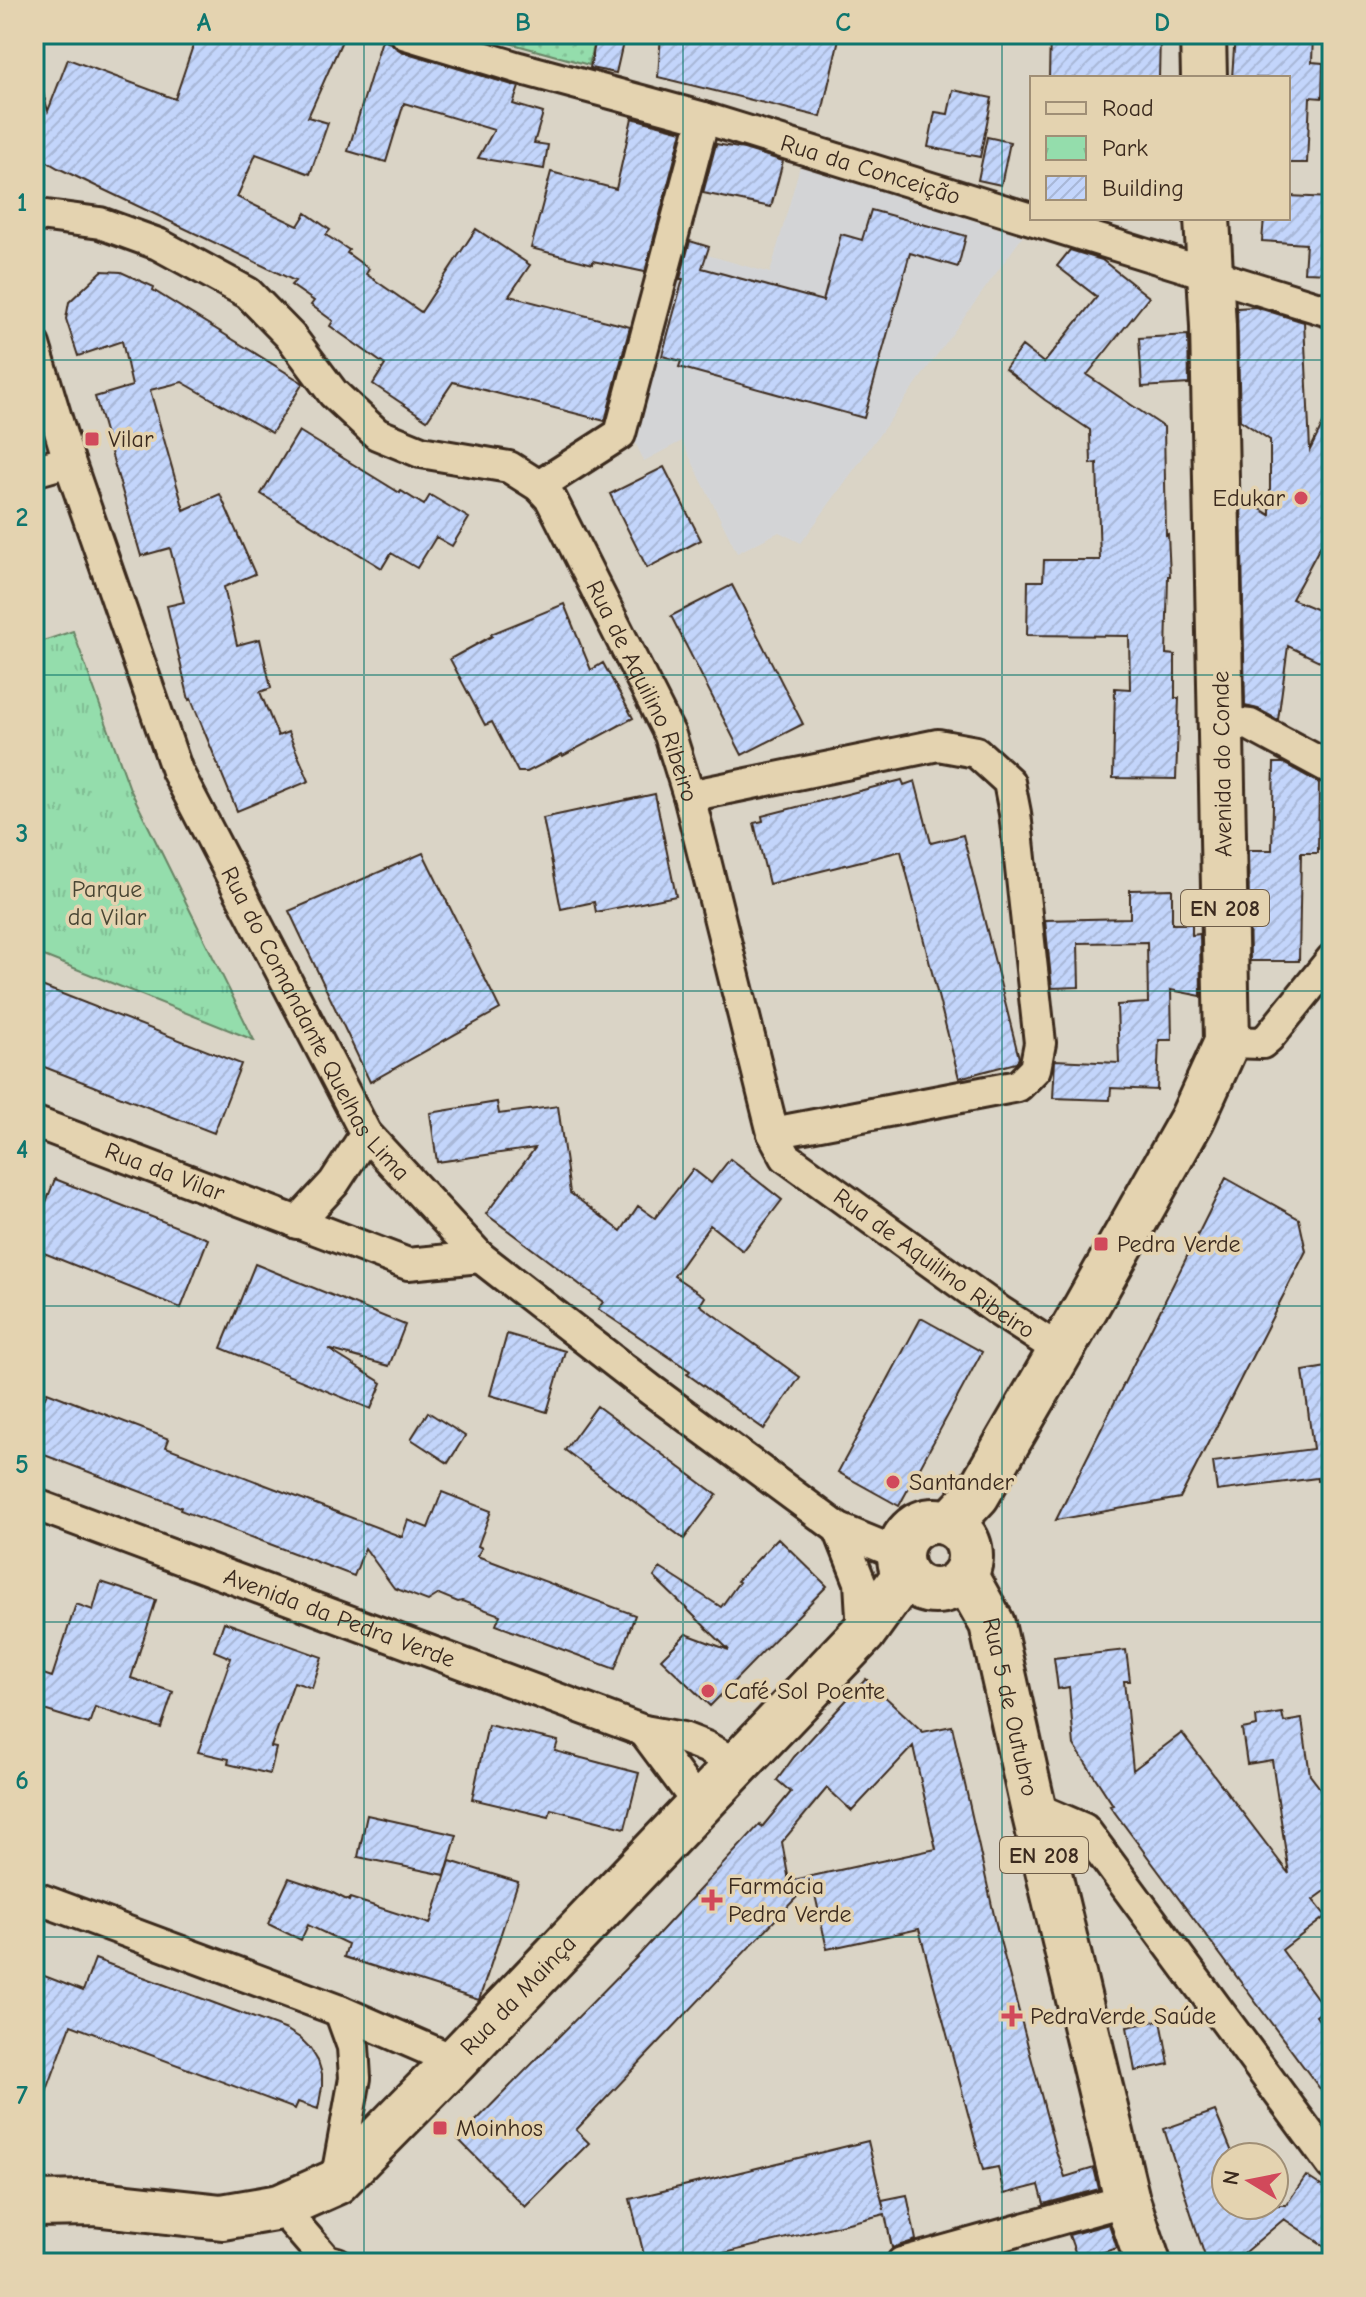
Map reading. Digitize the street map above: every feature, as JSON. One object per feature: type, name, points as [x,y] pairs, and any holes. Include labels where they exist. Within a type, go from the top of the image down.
[{"type":"main road","points":[[1203,34],[1204,76]]},
{"type":"main road","name":"Avenida do Conde","points":[[950,1524],[977,1495],[1086,1307],[1192,1119],[1227,1042],[1211,275],[1207,220]]},
{"type":"main road","points":[[938,1521],[950,1524],[967,1541],[970,1553],[965,1576],[945,1590],[922,1589],[903,1565],[902,1542],[917,1526],[938,1521]]},
{"type":"main road","name":"Rua da Mainça","points":[[34,2204],[92,2203],[222,2217],[280,2207],[336,2182],[863,1633],[903,1565]]},
{"type":"main road","name":"Rua 5 de Outubro","points":[[965,1576],[992,1624],[1127,2200],[1148,2263]]},
{"type":"street","name":"Rua da Conceição","points":[[406,34],[704,118],[1030,219]]},
{"type":"street","points":[[539,486],[620,434],[704,118]]},
{"type":"street","name":"Rua de Aquilino Ribeiro","points":[[34,217],[39,215],[100,223],[158,244],[248,293],[291,337],[333,393],[377,434],[421,452],[509,467],[539,486],[551,499],[670,735],[689,796],[773,1133],[786,1157],[999,1311],[1059,1350]]},
{"type":"street","name":"Rua da Conceição","points":[[1033,220],[1332,312]]},
{"type":"street","name":"Rua do Comandante Quelhas Lima","points":[[34,345],[69,461],[177,771],[366,1134],[480,1257],[651,1390],[839,1529],[903,1565]]},
{"type":"street","points":[[34,471],[69,461]]},
{"type":"street","points":[[1221,722],[1250,725],[1332,769]]},
{"type":"street","points":[[689,796],[938,745],[976,752],[1009,782],[1040,1043],[1035,1069],[1018,1086],[773,1133]]},
{"type":"street","points":[[1227,1042],[1262,1043],[1332,959]]},
{"type":"street","name":"Rua da Vilar","points":[[34,1122],[408,1264],[480,1257]]},
{"type":"street","points":[[297,1223],[334,1183],[366,1134]]},
{"type":"street","name":"Avenida da Pedra Verde","points":[[34,1504],[644,1731],[683,1738],[737,1765]]},
{"type":"street","points":[[839,1529],[860,1582],[863,1633]]},
{"type":"street","points":[[644,1731],[699,1805]]},
{"type":"street","points":[[1033,1807],[1084,1829],[1332,2165]]},
{"type":"street","points":[[34,1897],[340,2011],[455,2061]]},
{"type":"street","points":[[336,2182],[355,2078],[353,2047],[340,2011]]},
{"type":"street","points":[[902,2263],[1127,2200]]},
{"type":"street","points":[[280,2207],[326,2260],[337,2263]]},
{"type":"shaded area","points":[[800,166],[1023,236],[801,543],[779,532],[737,553],[682,441],[644,461],[630,431],[676,246],[770,273]]},
{"type":"green space","points":[[477,34],[597,34],[589,65]]},
{"type":"green space","name":"Parque da Vilar","points":[[73,631],[130,789],[254,1040],[34,952],[34,644]]},
{"type":"building","points":[[197,34],[345,34],[308,117],[328,123],[310,174],[256,154],[237,197],[298,226],[306,213],[330,230],[326,235],[349,250],[347,253],[369,269],[366,274],[421,312],[476,229],[530,265],[509,296],[630,327],[605,421],[453,382],[427,420],[373,384],[385,365],[330,326],[333,321],[311,305],[314,301],[291,285],[295,281],[34,154],[34,90],[42,89],[48,111],[68,59],[175,99]]},
{"type":"building","points":[[597,34],[625,34],[616,73],[590,68]]},
{"type":"building","points":[[661,34],[840,34],[821,117],[658,77]]},
{"type":"building","points":[[1050,34],[1160,34],[1159,76],[1049,76]]},
{"type":"building","points":[[1235,34],[1313,34],[1312,62],[1323,63],[1322,98],[1310,97],[1307,163],[1290,163],[1290,76],[1232,76]]},
{"type":"building","points":[[382,40],[401,51],[519,87],[513,104],[543,113],[534,143],[548,145],[544,169],[478,158],[494,130],[404,103],[386,162],[348,151]]},
{"type":"building","points":[[953,90],[992,98],[980,157],[928,147],[935,112],[948,114]]},
{"type":"building","points":[[632,118],[682,131],[645,272],[593,261],[593,264],[531,248],[551,172],[616,189]]},
{"type":"building","points":[[987,137],[1010,142],[1001,185],[978,180]]},
{"type":"building","points":[[716,144],[783,161],[771,207],[703,193]]},
{"type":"building","points":[[1290,196],[1332,198],[1332,273],[1304,272],[1306,244],[1262,241],[1264,220],[1290,220]]},
{"type":"building","points":[[871,210],[966,236],[958,267],[910,253],[864,418],[679,367],[681,361],[662,356],[690,241],[709,247],[702,268],[823,301],[841,234],[862,240]]},
{"type":"building","points":[[1070,250],[1102,260],[1149,297],[1087,375],[1164,427],[1170,576],[1166,654],[1175,655],[1175,698],[1179,698],[1176,779],[1113,778],[1115,688],[1130,689],[1129,636],[1027,635],[1028,581],[1043,581],[1044,560],[1100,560],[1097,463],[1091,464],[1090,430],[1005,369],[1022,346],[1044,363],[1097,297],[1057,266]]},
{"type":"building","points":[[102,271],[121,272],[154,287],[153,290],[303,383],[272,433],[182,382],[150,390],[184,510],[220,494],[255,574],[224,587],[237,645],[260,639],[271,688],[260,692],[278,736],[288,732],[309,781],[237,811],[189,700],[167,606],[184,602],[170,548],[141,556],[95,397],[132,386],[122,341],[78,356],[66,319],[69,302]]},
{"type":"building","points":[[1255,307],[1304,322],[1310,450],[1332,406],[1332,552],[1321,545],[1292,599],[1332,616],[1332,667],[1288,646],[1278,720],[1245,706],[1241,497],[1270,515],[1270,440],[1240,420],[1237,308]]},
{"type":"building","points":[[1188,335],[1189,384],[1142,387],[1139,338]]},
{"type":"building","points":[[299,431],[400,493],[424,505],[430,495],[469,518],[452,546],[436,537],[417,568],[391,553],[382,568],[261,494]]},
{"type":"building","points":[[664,467],[701,540],[647,568],[610,494]]},
{"type":"building","points":[[732,585],[803,724],[742,755],[671,616]]},
{"type":"building","points":[[564,604],[591,670],[603,663],[633,718],[563,756],[527,772],[518,772],[492,722],[485,725],[450,659],[491,634]]},
{"type":"building","points":[[1274,763],[1283,763],[1319,783],[1318,853],[1301,853],[1299,961],[1250,961],[1248,850],[1272,850]]},
{"type":"building","points":[[902,780],[904,785],[915,781],[931,843],[963,835],[1019,1058],[1016,1063],[959,1078],[901,851],[769,884],[754,823],[763,821],[762,816]]},
{"type":"building","points":[[655,794],[676,896],[596,912],[594,902],[561,909],[543,818]]},
{"type":"building","points":[[423,853],[500,1009],[370,1082],[289,911]]},
{"type":"building","points":[[1172,889],[1172,924],[1192,924],[1192,935],[1200,934],[1201,996],[1171,990],[1172,1040],[1159,1040],[1157,1090],[1111,1088],[1110,1100],[1053,1098],[1055,1060],[1119,1063],[1117,1005],[1148,1003],[1147,942],[1078,943],[1079,987],[1052,988],[1045,920],[1130,918],[1130,890]]},
{"type":"building","points":[[34,983],[241,1064],[214,1133],[34,1063]]},
{"type":"building","points":[[497,1102],[499,1114],[558,1106],[570,1193],[621,1231],[638,1206],[655,1218],[693,1169],[711,1183],[730,1159],[782,1200],[743,1251],[710,1225],[674,1276],[705,1297],[700,1305],[800,1377],[764,1429],[687,1374],[690,1371],[598,1309],[603,1302],[486,1214],[535,1148],[437,1162],[430,1113]]},
{"type":"building","points":[[1226,1178],[1299,1219],[1306,1251],[1180,1498],[1056,1520]]},
{"type":"building","points":[[55,1179],[208,1239],[181,1308],[34,1249],[34,1233]]},
{"type":"building","points":[[255,1264],[405,1325],[389,1366],[328,1349],[382,1383],[371,1409],[221,1348]]},
{"type":"building","points":[[921,1318],[982,1352],[899,1506],[838,1472]]},
{"type":"building","points":[[507,1334],[565,1351],[547,1412],[490,1395]]},
{"type":"building","points":[[1327,1367],[1332,1403],[1332,1480],[1317,1481],[1317,1478],[1217,1491],[1213,1462],[1313,1449],[1303,1371]]},
{"type":"building","points":[[47,1392],[169,1439],[166,1447],[402,1537],[408,1520],[428,1528],[442,1492],[491,1511],[477,1556],[635,1615],[615,1669],[496,1625],[500,1615],[462,1601],[439,1594],[428,1601],[394,1588],[365,1548],[354,1576],[34,1451],[34,1424]]},
{"type":"building","points":[[597,1406],[717,1495],[684,1539],[565,1450]]},
{"type":"building","points":[[428,1412],[465,1436],[448,1463],[411,1439]]},
{"type":"building","points":[[778,1538],[827,1586],[710,1706],[661,1659],[686,1634],[729,1650],[654,1577],[660,1568],[721,1607],[737,1581]]},
{"type":"building","points":[[101,1582],[156,1600],[131,1678],[173,1692],[161,1728],[95,1707],[89,1724],[34,1707],[34,1671],[52,1677],[76,1604],[93,1610]]},
{"type":"building","points":[[224,1622],[322,1657],[312,1688],[294,1682],[271,1747],[276,1748],[270,1774],[228,1764],[229,1759],[198,1752],[231,1658],[214,1651]]},
{"type":"building","points":[[1126,1650],[1130,1681],[1124,1681],[1133,1770],[1182,1733],[1289,1874],[1272,1760],[1247,1764],[1242,1729],[1257,1726],[1256,1717],[1282,1713],[1284,1722],[1302,1719],[1310,1775],[1332,1804],[1332,1886],[1313,1900],[1326,1916],[1282,1950],[1325,2009],[1316,2016],[1332,2038],[1332,2105],[1110,1806],[1113,1805],[1074,1745],[1069,1687],[1058,1689],[1054,1658]]},
{"type":"building","points":[[866,1679],[923,1732],[952,1726],[998,1933],[1056,2151],[1065,2177],[1094,2168],[1099,2189],[1044,2204],[1039,2185],[1004,2194],[998,2167],[983,2170],[919,1929],[827,1949],[812,1881],[576,2130],[589,2143],[525,2207],[458,2139],[638,1956],[760,1824],[762,1827],[791,1792],[777,1780],[794,1757]],"holes":[[[913,1746],[936,1849],[789,1881],[782,1842],[827,1788],[852,1811]]]},
{"type":"building","points":[[488,1725],[558,1741],[555,1751],[639,1773],[625,1828],[551,1809],[549,1817],[472,1799]]},
{"type":"building","points":[[367,1815],[457,1835],[445,1875],[358,1857]]},
{"type":"building","points":[[450,1861],[518,1882],[479,2000],[344,1957],[348,1944],[308,1925],[301,1940],[268,1924],[289,1878],[349,1901],[350,1898],[430,1924]]},
{"type":"building","points":[[95,1959],[287,2030],[300,2038],[318,2061],[322,2074],[318,2109],[298,2102],[295,2109],[71,2025],[37,2117],[34,2117],[34,1972],[83,1991]]},
{"type":"building","points":[[1161,2020],[1169,2064],[1135,2071],[1127,2027]]},
{"type":"building","points":[[1215,2111],[1227,2141],[1210,2141],[1210,2221],[1282,2221],[1232,2263],[1207,2263],[1164,2129]]},
{"type":"building","points":[[868,2141],[884,2210],[882,2200],[907,2195],[916,2240],[892,2248],[885,2214],[684,2263],[646,2263],[630,2199]]},
{"type":"building","points":[[1306,2176],[1332,2193],[1332,2251],[1287,2221],[1290,2221],[1290,2199]]},
{"type":"building","points":[[1109,2224],[1117,2248],[1078,2260],[1069,2235]]},
{"type":"place","name":"Vilar","points":[[92,439]]},
{"type":"place","name":"Edukar","points":[[1301,498]]},
{"type":"place","name":"Pedra Verde","points":[[1101,1244]]},
{"type":"place","name":"Santander","points":[[893,1482]]},
{"type":"place","name":"Café Sol Poente","points":[[708,1691]]},
{"type":"place","name":"Farmácia Pedra Verde","points":[[712,1900]]},
{"type":"place","name":"PedraVerde Saúde","points":[[1012,2016]]},
{"type":"place","name":"Moinhos","points":[[440,2128]]}]
